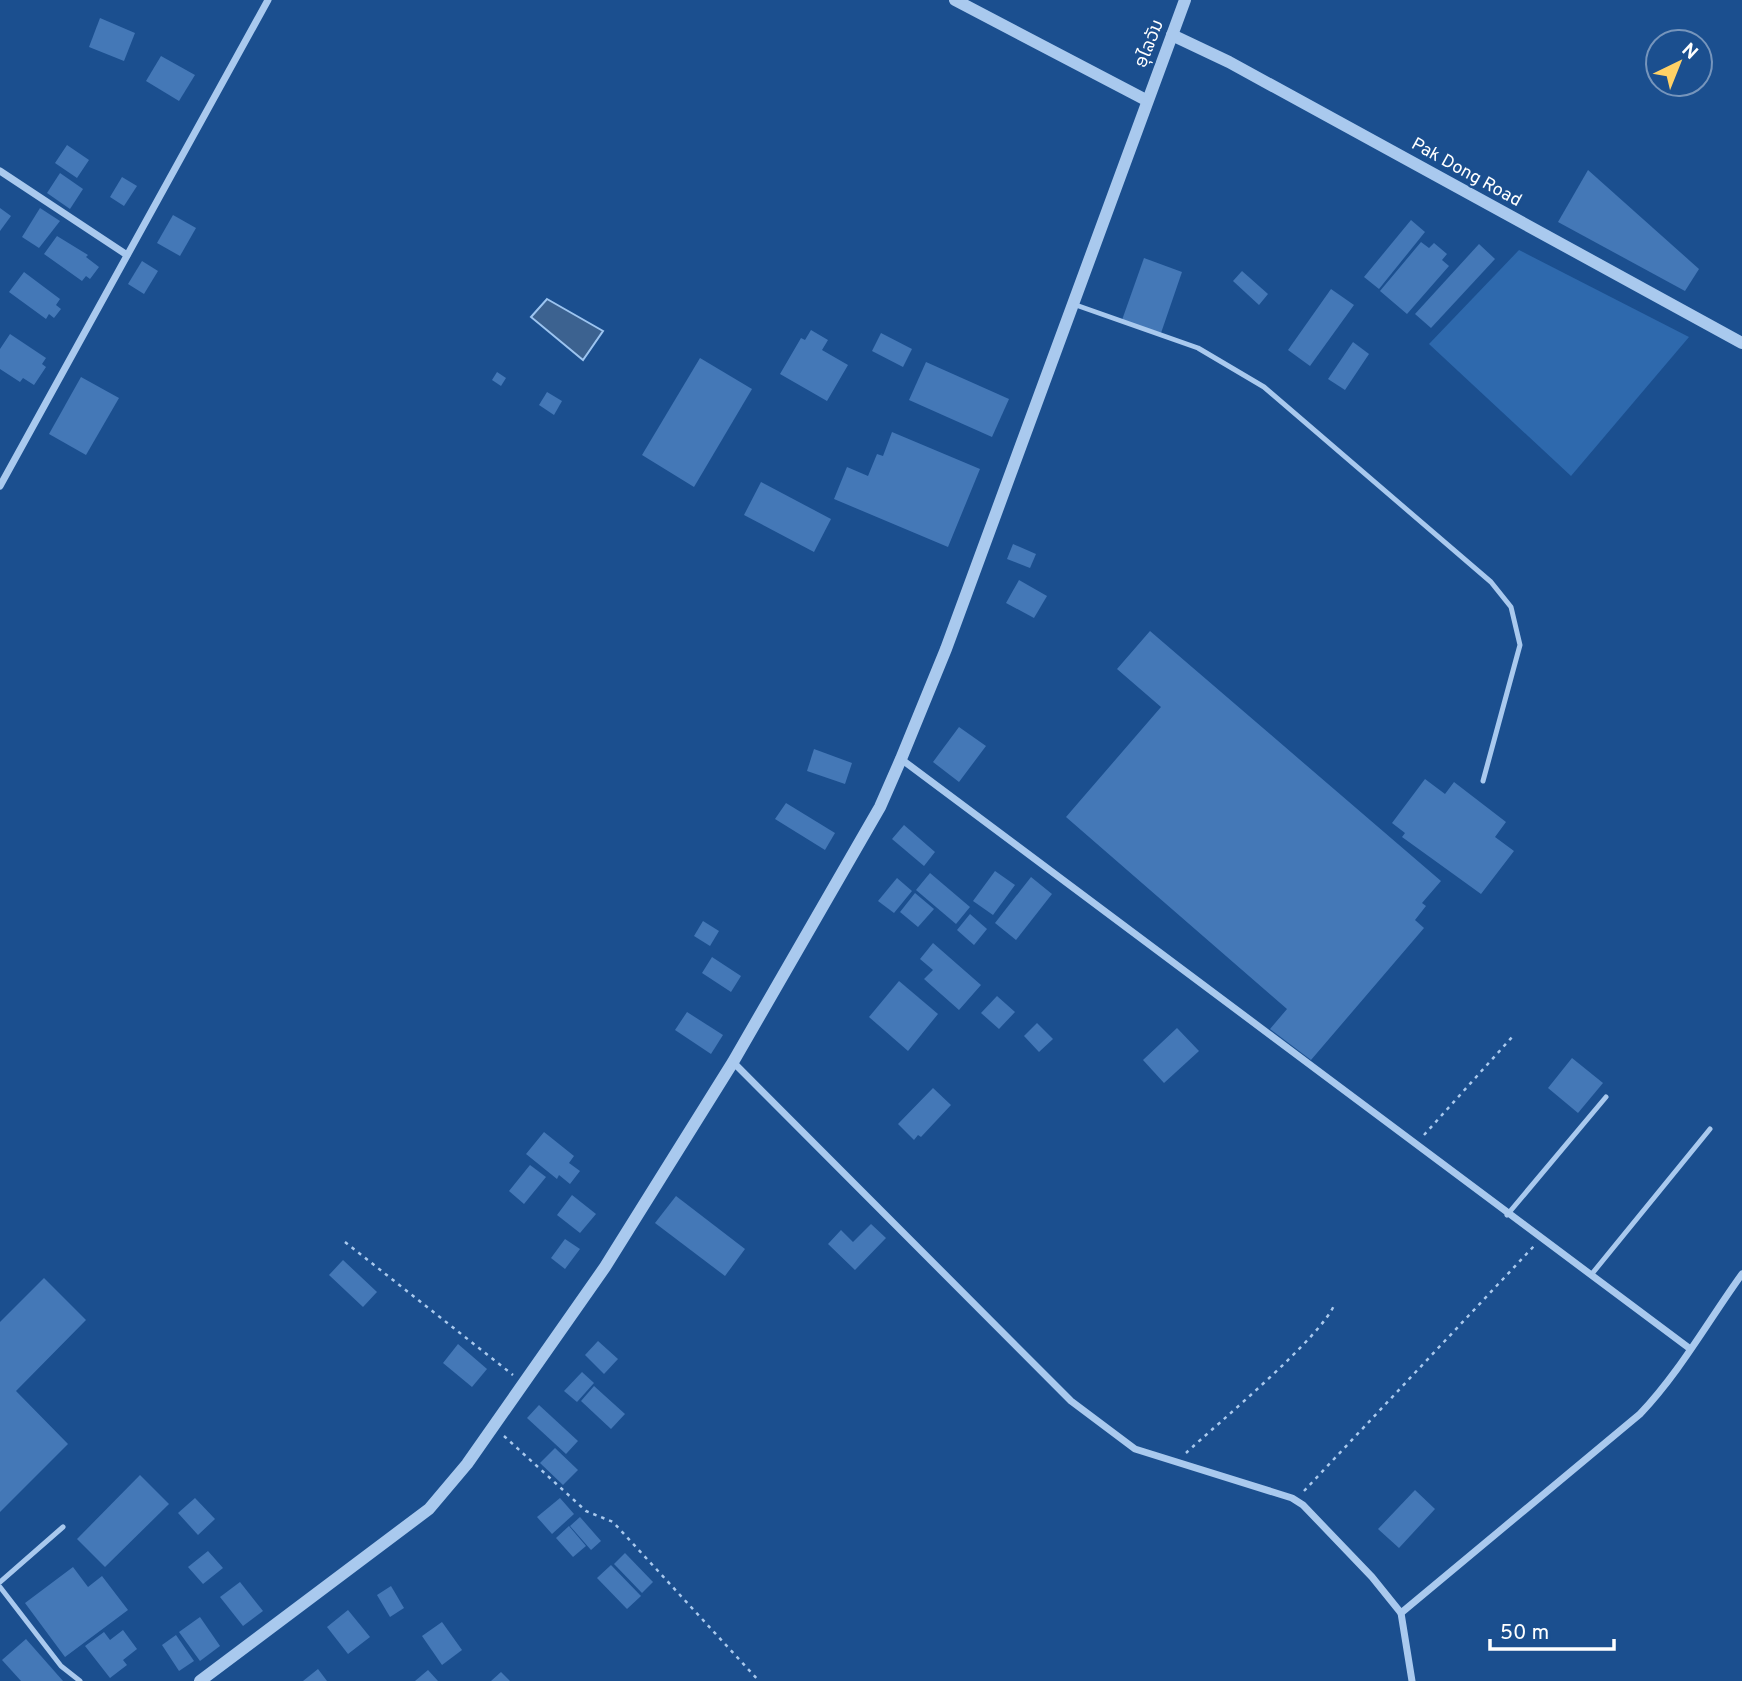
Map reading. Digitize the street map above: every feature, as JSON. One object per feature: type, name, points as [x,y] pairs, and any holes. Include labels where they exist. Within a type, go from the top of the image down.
[{"type":"street","points":[[0,486],[268,0]]},
{"type":"street","points":[[955,0],[1146,100]]},
{"type":"street","name":"ອຸໄລວັນ","points":[[200,1681],[429,1509],[467,1464],[605,1267],[733,1062],[880,807],[901,760],[946,649],[1185,0]]},
{"type":"street","name":"Pak Dong Road","points":[[1172,35],[1229,62],[1742,342]]},
{"type":"street","points":[[0,170],[127,255]]},
{"type":"street","points":[[901,760],[1507,1215],[1689,1348]]},
{"type":"street","points":[[733,1062],[1071,1401],[1135,1449],[1292,1498],[1303,1505],[1372,1577],[1401,1614],[1412,1681]]},
{"type":"street","points":[[1401,1614],[1640,1414],[1667,1385],[1689,1348],[1742,1274]]},
{"type":"lane","points":[[1073,304],[1198,348],[1264,387],[1491,582],[1511,607],[1520,645],[1483,780]]},
{"type":"lane","points":[[1507,1215],[1605,1097]]},
{"type":"lane","points":[[1591,1275],[1710,1129]]},
{"type":"lane","points":[[63,1527],[0,1585],[61,1666],[80,1681]]},
{"type":"path","points":[[1414,1145],[1513,1036]]},
{"type":"path","points":[[1292,1498],[1311,1488],[1540,1239]]},
{"type":"path","points":[[345,1242],[523,1384]]},
{"type":"path","points":[[1178,1461],[1306,1341],[1331,1314],[1335,1303]]},
{"type":"path","points":[[493,1427],[586,1511],[613,1522],[759,1681]]},
{"type":"shaded area","points":[[1519,250],[1689,337],[1571,476],[1429,344]]},
{"type":"shaded area","points":[[547,299],[603,331],[583,360],[531,317]]},
{"type":"building","points":[[100,18],[135,33],[124,61],[89,47]]},
{"type":"building","points":[[161,56],[195,75],[179,101],[146,81]]},
{"type":"building","points":[[67,145],[89,160],[77,178],[55,163]]},
{"type":"building","points":[[1588,170],[1699,269],[1685,291],[1558,222]]},
{"type":"building","points":[[60,173],[83,189],[70,209],[47,193]]},
{"type":"building","points":[[122,177],[137,186],[124,206],[110,197]]},
{"type":"building","points":[[0,208],[11,216],[0,231]]},
{"type":"building","points":[[40,208],[60,221],[39,248],[22,237]]},
{"type":"building","points":[[173,215],[196,228],[180,256],[157,243]]},
{"type":"building","points":[[1411,220],[1425,232],[1379,289],[1364,277]]},
{"type":"building","points":[[57,236],[88,255],[86,257],[99,267],[90,279],[86,276],[82,281],[44,254]]},
{"type":"building","points":[[1421,242],[1429,248],[1434,243],[1447,254],[1442,260],[1449,266],[1407,314],[1380,291]]},
{"type":"building","points":[[1479,244],[1495,259],[1431,328],[1415,314]]},
{"type":"building","points":[[1144,258],[1182,272],[1161,333],[1122,320]]},
{"type":"building","points":[[142,261],[158,271],[144,294],[128,284]]},
{"type":"building","points":[[1242,271],[1268,294],[1259,305],[1233,281]]},
{"type":"building","points":[[24,272],[60,299],[56,305],[61,309],[54,318],[49,314],[46,319],[9,292]]},
{"type":"building","points":[[1331,289],[1354,305],[1310,366],[1288,350]]},
{"type":"building","points":[[811,330],[828,340],[822,350],[848,365],[827,401],[780,374],[801,338],[805,340]]},
{"type":"building","points":[[881,333],[912,349],[903,367],[872,351]]},
{"type":"building","points":[[10,334],[46,358],[42,364],[46,367],[34,385],[23,378],[20,382],[0,369],[0,349]]},
{"type":"building","points":[[1353,342],[1369,354],[1345,390],[1328,379]]},
{"type":"building","points":[[700,358],[752,389],[694,487],[642,455]]},
{"type":"building","points":[[926,362],[1009,399],[992,437],[909,400]]},
{"type":"building","points":[[497,372],[506,378],[501,386],[492,380]]},
{"type":"building","points":[[81,377],[119,398],[86,455],[49,434]]},
{"type":"building","points":[[547,392],[562,401],[554,415],[539,405]]},
{"type":"building","points":[[892,432],[980,469],[948,547],[834,499],[847,467],[868,476],[877,454],[883,456]]},
{"type":"building","points":[[761,482],[831,519],[814,552],[744,515]]},
{"type":"building","points":[[1013,544],[1036,554],[1030,568],[1007,559]]},
{"type":"building","points":[[1019,580],[1047,596],[1034,618],[1006,603]]},
{"type":"building","points":[[1150,631],[1441,881],[1422,903],[1426,906],[1415,920],[1424,928],[1311,1060],[1270,1029],[1287,1009],[1066,817],[1161,707],[1117,669]]},
{"type":"building","points":[[959,727],[986,746],[959,782],[933,762]]},
{"type":"building","points":[[814,749],[852,763],[845,784],[807,771]]},
{"type":"building","points":[[1425,779],[1445,794],[1454,782],[1506,822],[1495,837],[1514,851],[1481,894],[1402,837],[1405,833],[1392,823]]},
{"type":"building","points":[[786,803],[835,833],[825,850],[775,819]]},
{"type":"building","points":[[904,825],[935,852],[924,866],[892,839]]},
{"type":"building","points":[[995,871],[1015,885],[993,915],[973,901]]},
{"type":"building","points":[[930,873],[970,907],[956,924],[916,890]]},
{"type":"building","points":[[1031,877],[1052,894],[1016,940],[995,923]]},
{"type":"building","points":[[897,878],[912,891],[894,913],[878,901]]},
{"type":"building","points":[[915,893],[934,909],[918,927],[900,912]]},
{"type":"building","points":[[970,914],[987,929],[974,945],[957,930]]},
{"type":"building","points":[[703,921],[719,931],[710,946],[694,936]]},
{"type":"building","points":[[933,943],[981,985],[959,1010],[924,979],[933,970],[920,959]]},
{"type":"building","points":[[712,957],[741,976],[731,992],[702,973]]},
{"type":"building","points":[[899,981],[938,1014],[908,1051],[869,1017]]},
{"type":"building","points":[[997,996],[1015,1012],[999,1029],[981,1013]]},
{"type":"building","points":[[687,1012],[723,1035],[711,1054],[675,1030]]},
{"type":"building","points":[[1037,1023],[1053,1039],[1039,1052],[1024,1036]]},
{"type":"building","points":[[1177,1028],[1199,1051],[1164,1083],[1143,1060]]},
{"type":"building","points":[[1572,1058],[1603,1083],[1578,1113],[1548,1088]]},
{"type":"building","points":[[933,1088],[951,1105],[921,1137],[918,1135],[914,1140],[898,1124]]},
{"type":"building","points":[[544,1132],[574,1156],[569,1163],[580,1171],[570,1184],[559,1175],[557,1179],[526,1154]]},
{"type":"building","points":[[530,1165],[546,1177],[524,1204],[509,1191]]},
{"type":"building","points":[[572,1195],[596,1214],[580,1233],[557,1215]]},
{"type":"building","points":[[676,1196],[745,1249],[725,1276],[655,1223]]},
{"type":"building","points":[[871,1224],[886,1238],[855,1270],[828,1244],[841,1230],[853,1242]]},
{"type":"building","points":[[565,1239],[580,1249],[565,1269],[551,1258]]},
{"type":"building","points":[[343,1260],[377,1292],[363,1307],[329,1275]]},
{"type":"building","points":[[44,1278],[86,1320],[16,1391],[68,1444],[0,1512],[0,1322]]},
{"type":"building","points":[[598,1341],[618,1359],[604,1374],[585,1355]]},
{"type":"building","points":[[458,1344],[487,1369],[472,1387],[443,1363]]},
{"type":"building","points":[[582,1372],[594,1383],[577,1402],[564,1391]]},
{"type":"building","points":[[594,1386],[625,1414],[611,1429],[581,1401]]},
{"type":"building","points":[[539,1405],[578,1441],[566,1454],[527,1418]]},
{"type":"building","points":[[555,1448],[578,1470],[563,1485],[540,1463]]},
{"type":"building","points":[[140,1475],[169,1504],[105,1567],[77,1539]]},
{"type":"building","points":[[1415,1490],[1435,1509],[1399,1548],[1378,1529]]},
{"type":"building","points":[[195,1498],[215,1519],[198,1535],[178,1513]]},
{"type":"building","points":[[560,1498],[574,1514],[552,1534],[537,1517]]},
{"type":"building","points":[[580,1517],[601,1541],[591,1550],[570,1526]]},
{"type":"building","points":[[569,1526],[586,1546],[573,1557],[556,1538]]},
{"type":"building","points":[[208,1551],[223,1568],[203,1584],[188,1567]]},
{"type":"building","points":[[625,1553],[653,1582],[642,1593],[614,1564]]},
{"type":"building","points":[[611,1565],[641,1596],[627,1609],[597,1578]]},
{"type":"building","points":[[73,1567],[88,1587],[102,1576],[128,1610],[65,1657],[25,1603]]},
{"type":"building","points":[[240,1582],[263,1611],[243,1626],[220,1597]]},
{"type":"building","points":[[391,1586],[404,1608],[390,1617],[377,1595]]},
{"type":"building","points":[[348,1610],[370,1637],[348,1654],[327,1627]]},
{"type":"building","points":[[200,1617],[220,1646],[200,1661],[179,1632]]},
{"type":"building","points":[[442,1622],[462,1650],[442,1665],[422,1636]]},
{"type":"building","points":[[123,1630],[137,1649],[123,1660],[127,1665],[110,1678],[85,1646],[104,1632],[110,1640]]},
{"type":"building","points":[[176,1635],[194,1661],[179,1671],[162,1645]]},
{"type":"building","points":[[26,1639],[63,1681],[21,1681],[2,1660]]},
{"type":"building","points":[[318,1669],[327,1681],[303,1681]]},
{"type":"building","points":[[428,1670],[438,1681],[415,1681]]},
{"type":"building","points":[[501,1672],[510,1681],[491,1681]]}]
